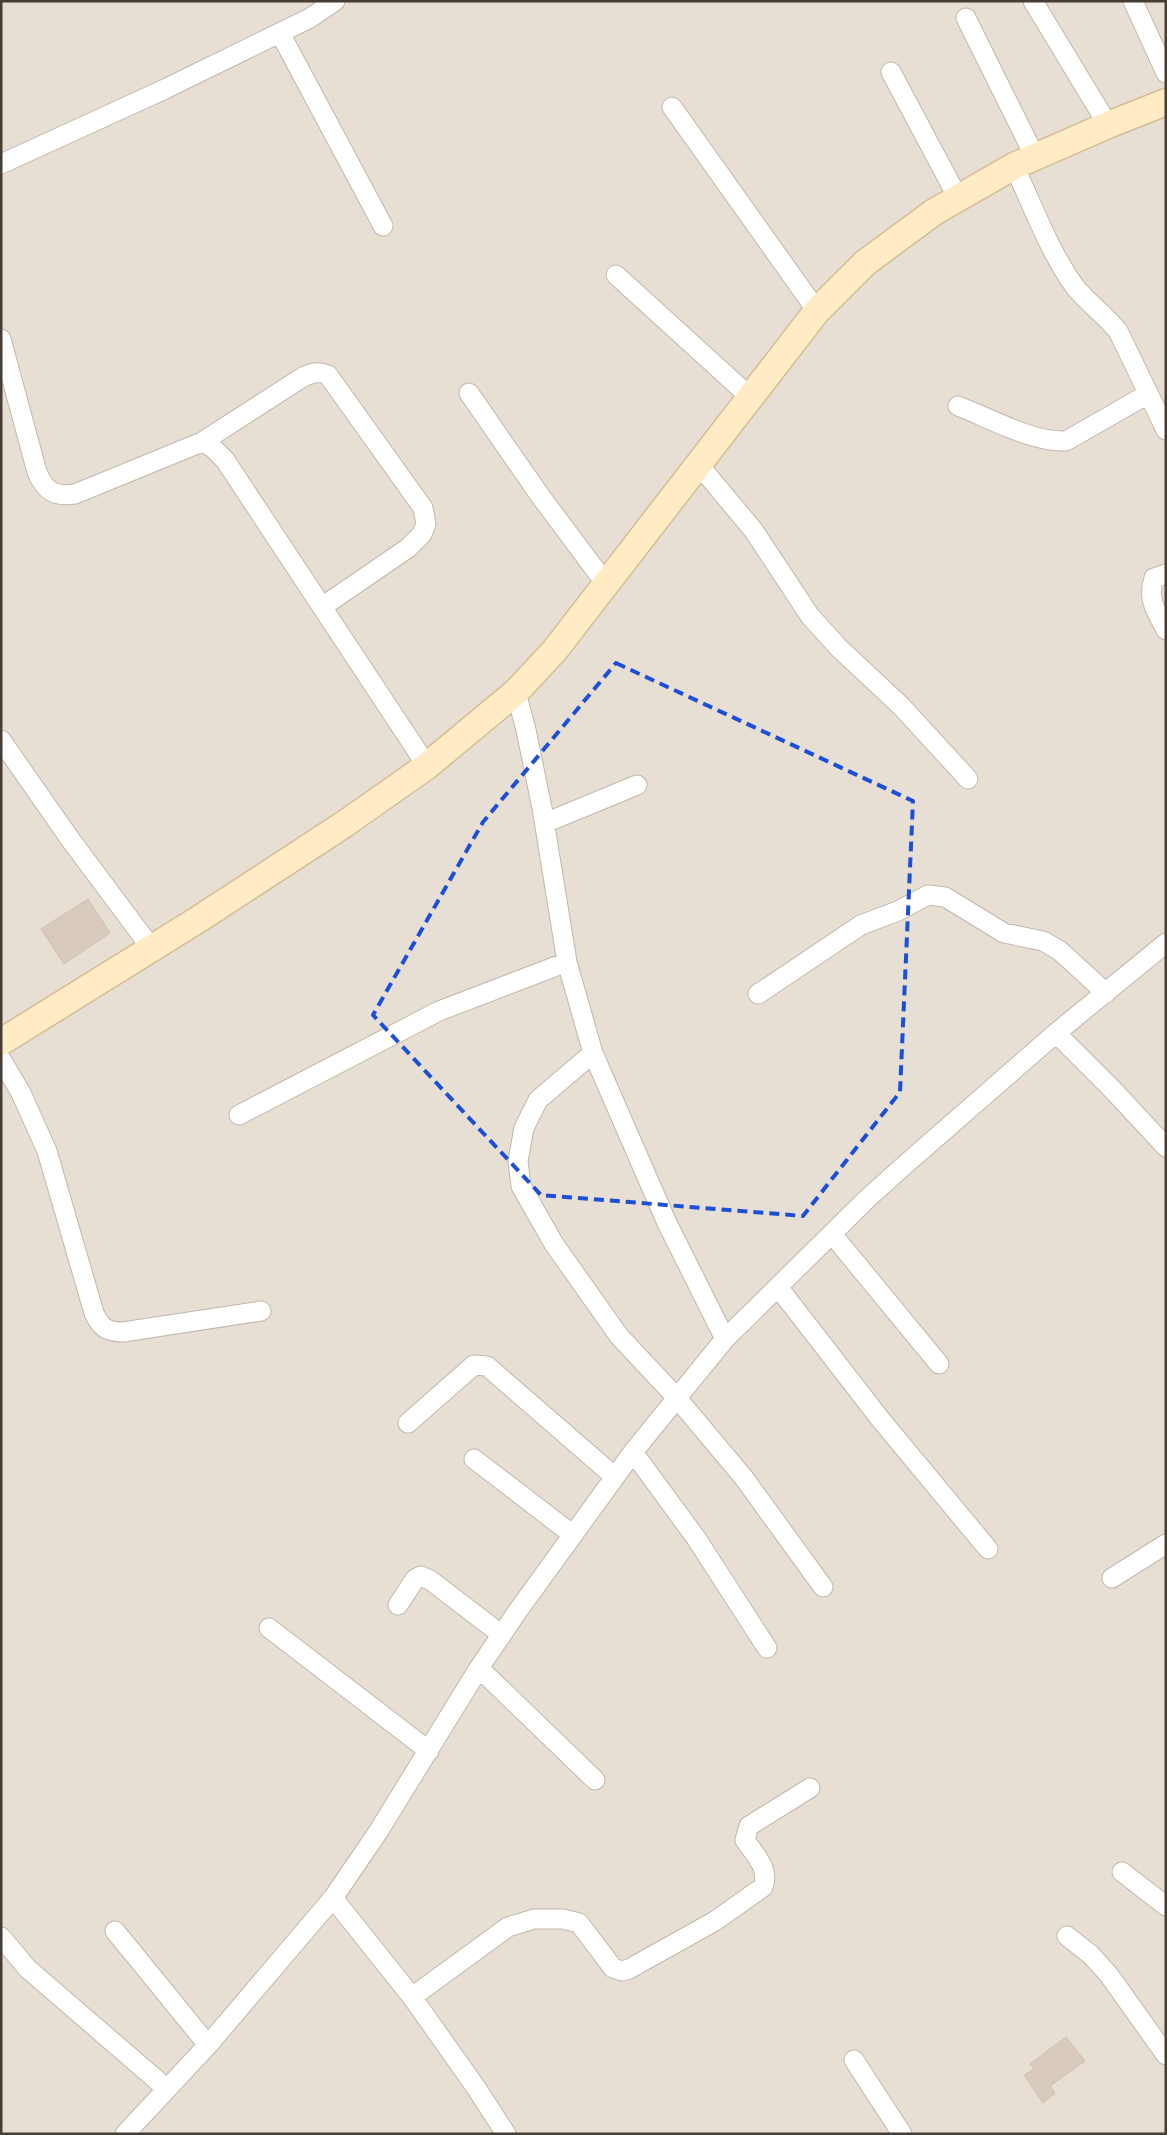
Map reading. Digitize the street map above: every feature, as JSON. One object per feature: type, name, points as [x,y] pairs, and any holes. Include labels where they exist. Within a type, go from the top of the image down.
[{"type":"main road","points":[[1,1042],[152,949],[343,825],[427,766],[516,692],[555,650],[817,312],[865,263],[934,212],[1024,162],[1166,102]]},
{"type":"street","points":[[1,164],[165,89],[280,33],[310,18],[335,1]]},
{"type":"street","points":[[1033,1],[1108,125]]},
{"type":"street","points":[[1133,1],[1166,73]]},
{"type":"street","points":[[966,18],[1065,270],[1086,300],[1109,319],[1118,331],[1166,430]]},
{"type":"street","points":[[280,33],[383,226]]},
{"type":"street","points":[[891,72],[958,198]]},
{"type":"street","points":[[672,107],[817,312]]},
{"type":"street","points":[[616,275],[750,397]]},
{"type":"street","points":[[1,339],[37,472],[42,484],[51,492],[64,496],[75,494],[202,442],[313,372],[328,375],[423,508],[426,524],[422,534],[408,548],[322,607]]},
{"type":"street","points":[[469,393],[541,497],[606,584]]},
{"type":"street","points":[[958,406],[1034,437],[1054,442],[1066,441],[1148,394]]},
{"type":"street","points":[[202,442],[213,448],[224,460],[427,766]]},
{"type":"street","points":[[699,465],[754,531],[810,616],[839,648],[901,706],[968,779]]},
{"type":"street","points":[[1166,574],[1154,578],[1150,590],[1153,604],[1166,630]]},
{"type":"street","points":[[516,692],[526,730],[545,823],[567,962],[593,1053],[667,1223],[726,1339]]},
{"type":"street","points":[[1,740],[70,840],[152,949]]},
{"type":"street","points":[[545,823],[637,785]]},
{"type":"street","points":[[758,994],[861,925],[898,911],[928,895],[944,897],[1004,933],[1043,941],[1060,951],[1106,993]]},
{"type":"street","points":[[124,2134],[208,2045],[333,1898],[378,1832],[479,1668],[502,1635],[633,1452],[726,1339],[907,1163],[1056,1033],[1166,943]]},
{"type":"street","points":[[239,1115],[439,1011],[567,962]]},
{"type":"street","points":[[1056,1033],[1166,1147]]},
{"type":"street","points":[[593,1053],[538,1100],[524,1128],[518,1160],[521,1186],[554,1244],[619,1336],[677,1398],[744,1478],[823,1587]]},
{"type":"street","points":[[1,1059],[25,1102],[47,1151],[94,1313],[99,1324],[104,1329],[123,1332],[261,1311]]},
{"type":"street","points":[[832,1234],[939,1364]]},
{"type":"street","points":[[778,1287],[887,1427],[988,1550]]},
{"type":"street","points":[[408,1423],[474,1365],[487,1366],[615,1477]]},
{"type":"street","points":[[633,1452],[690,1530],[767,1648]]},
{"type":"street","points":[[474,1459],[573,1535]]},
{"type":"street","points":[[1112,1578],[1166,1544]]},
{"type":"street","points":[[398,1605],[415,1579],[420,1576],[430,1580],[502,1635]]},
{"type":"street","points":[[270,1628],[429,1751]]},
{"type":"street","points":[[479,1668],[595,1780]]},
{"type":"street","points":[[412,1997],[508,1927],[534,1919],[563,1919],[579,1923],[613,1968],[622,1971],[629,1969],[715,1921],[763,1887],[766,1878],[764,1868],[745,1840],[745,1834],[749,1826],[810,1788]]},
{"type":"street","points":[[1122,1872],[1166,1906]]},
{"type":"street","points":[[333,1898],[412,1997],[477,2089],[506,2134]]},
{"type":"street","points":[[115,1931],[208,2045]]},
{"type":"street","points":[[1067,1936],[1091,1955],[1108,1975],[1166,2055]]},
{"type":"street","points":[[1,1937],[28,1969],[166,2088]]},
{"type":"street","points":[[854,2060],[902,2134]]},
{"type":"highlighted area","points":[[616,663],[913,801],[900,1092],[803,1216],[541,1195],[373,1015],[483,822]]},
{"type":"shaded area","points":[[1,1],[1166,1],[1166,2134],[1,2134]]},
{"type":"building","points":[[88,899],[110,933],[64,964],[41,929]]},
{"type":"building","points":[[1066,2037],[1085,2061],[1050,2086],[1055,2093],[1043,2103],[1024,2075],[1034,2069],[1030,2064]]}]
